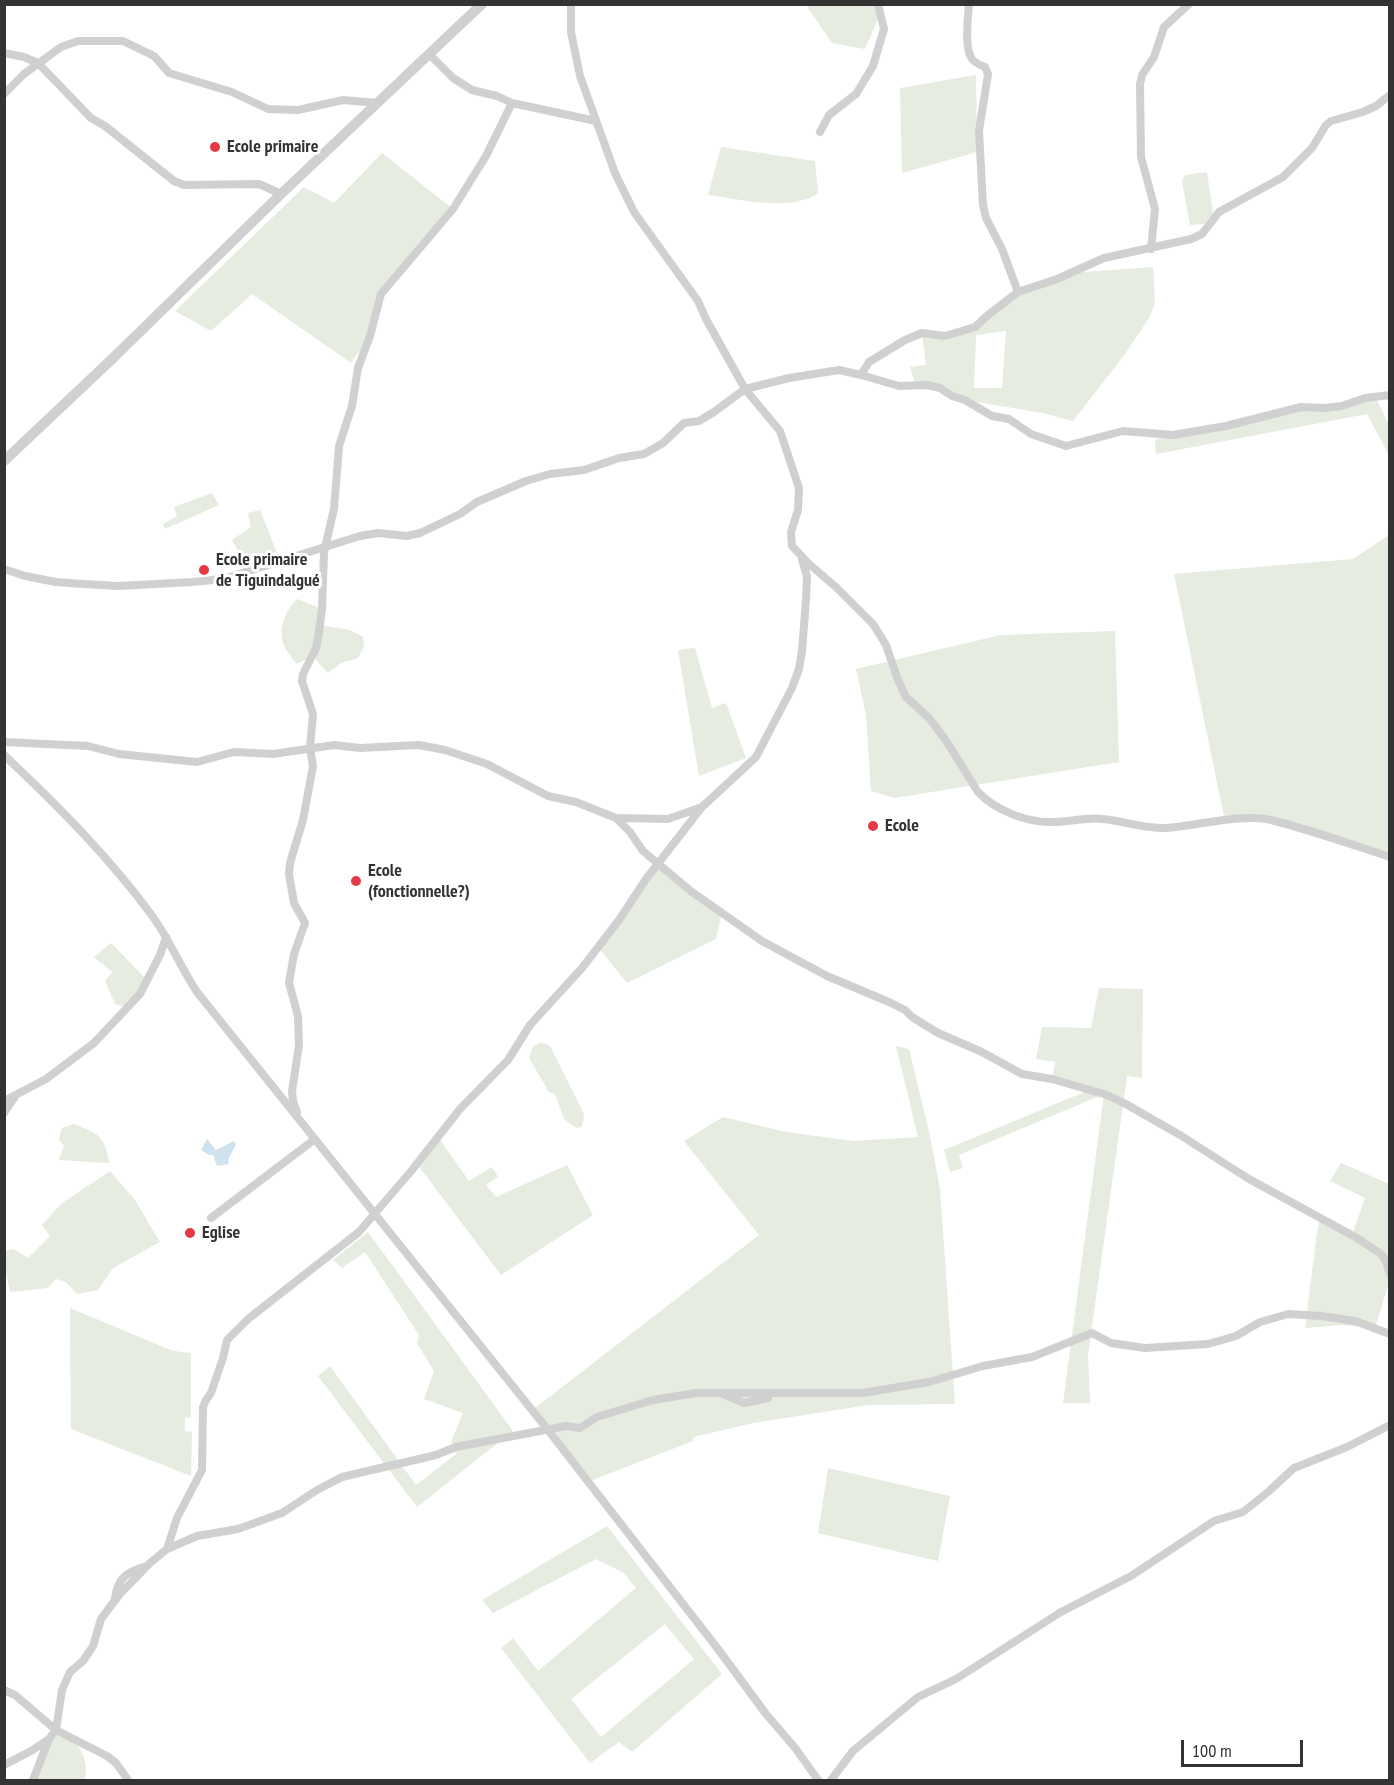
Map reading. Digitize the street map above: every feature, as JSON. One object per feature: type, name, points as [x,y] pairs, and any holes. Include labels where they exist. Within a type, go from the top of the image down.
[{"type":"street","points":[[4,461],[119,353],[280,194],[482,4]]},
{"type":"street","points":[[571,4],[574,52],[615,173],[634,212],[688,285],[745,389],[780,431],[799,488],[798,510],[791,532],[792,546],[873,624],[886,645],[906,697],[929,718],[945,739],[978,792],[997,807],[1022,817],[1052,822],[1091,818],[1164,828],[1236,820],[1271,820],[1306,829],[1389,857]]},
{"type":"street","points":[[820,132],[829,115],[856,94],[873,66],[884,28],[878,4]]},
{"type":"street","points":[[969,4],[970,57],[985,67],[988,74],[979,131],[983,205],[986,218],[1002,249],[1018,291]]},
{"type":"street","points":[[1151,249],[1155,209],[1141,157],[1140,84],[1142,75],[1154,57],[1164,27],[1189,4]]},
{"type":"street","points":[[4,94],[38,63],[61,47],[78,41],[123,41],[154,56],[169,73],[232,92],[268,109],[298,110],[343,100],[378,103]]},
{"type":"street","points":[[4,53],[24,57],[38,63],[91,118],[113,132],[174,181],[184,185],[260,184],[280,194]]},
{"type":"street","points":[[429,54],[461,84],[512,103],[596,121]]},
{"type":"street","points":[[861,375],[869,362],[905,340],[922,333],[945,336],[975,327],[1018,291],[1057,279],[1104,258],[1151,249],[1202,234],[1218,212],[1283,177],[1312,148],[1326,124],[1370,109],[1389,95]]},
{"type":"street","points":[[300,1121],[292,1091],[299,1045],[298,1016],[289,983],[294,954],[305,923],[294,903],[289,874],[313,766],[310,748],[313,714],[302,681],[305,666],[316,648],[318,639],[325,546],[334,509],[339,446],[352,406],[358,368],[370,336],[381,294],[453,209],[486,156],[512,103]]},
{"type":"street","points":[[4,569],[56,582],[118,586],[223,579],[360,536],[378,533],[407,536],[420,533],[460,514],[477,502],[526,482],[550,474],[584,470],[619,458],[644,454],[663,444],[684,423],[699,420],[714,412],[745,389],[789,378],[839,370],[899,386],[940,387],[952,396],[965,400],[992,416],[1008,419],[1031,434],[1066,446],[1123,430],[1173,435],[1226,426],[1301,407],[1342,406],[1365,398],[1389,395]]},
{"type":"street","points":[[167,1549],[177,1518],[202,1470],[203,1407],[211,1393],[227,1340],[248,1319],[359,1232],[460,1109],[508,1060],[530,1025],[582,968],[619,920],[658,863],[702,807],[756,758],[792,688],[802,651],[807,576],[802,556]]},
{"type":"street","points":[[4,742],[88,746],[119,754],[197,762],[234,752],[273,754],[333,745],[360,748],[419,745],[445,750],[487,764],[548,796],[576,802],[616,818],[668,819],[702,807]]},
{"type":"street","points":[[4,755],[48,797],[127,881],[166,937],[185,975],[197,992],[548,1430],[818,1780]]},
{"type":"street","points":[[616,818],[630,832],[643,851],[692,892],[762,941],[844,984],[897,1006],[938,1033],[982,1052],[1022,1074],[1052,1079],[1107,1095],[1141,1113],[1249,1179],[1357,1238],[1381,1254],[1385,1259],[1389,1274]]},
{"type":"street","points":[[4,1101],[46,1079],[94,1043],[120,1017],[140,994],[160,955],[166,937]]},
{"type":"street","points":[[4,1113],[17,1095]]},
{"type":"street","points":[[211,1218],[315,1139]]},
{"type":"street","points":[[33,1780],[49,1739],[56,1730],[62,1690],[70,1672],[83,1661],[93,1646],[101,1619],[119,1595],[147,1566],[167,1549],[197,1536],[238,1529],[282,1514],[317,1490],[342,1477],[436,1455],[456,1447],[566,1426],[580,1428],[597,1416],[653,1400],[696,1393],[863,1393],[929,1382],[983,1366],[1032,1357],[1092,1334],[1111,1343],[1145,1348],[1208,1344],[1236,1336],[1260,1322],[1288,1314],[1355,1321],[1389,1334]]},
{"type":"street","points":[[831,1780],[853,1751],[918,1697],[956,1679],[1061,1612],[1131,1576],[1214,1521],[1243,1512],[1294,1468],[1347,1447],[1389,1425]]},
{"type":"street","points":[[4,1690],[15,1695],[56,1730],[107,1755],[128,1780]]},
{"type":"street","points":[[4,1765],[32,1751],[49,1739]]},
{"type":"shaded area","points":[[806,5],[884,5],[865,49],[832,43]]},
{"type":"shaded area","points":[[976,75],[977,152],[902,173],[900,88]]},
{"type":"shaded area","points":[[721,147],[815,161],[818,193],[807,199],[780,203],[708,195]]},
{"type":"shaded area","points":[[382,153],[453,209],[381,294],[370,336],[351,363],[252,294],[211,331],[175,311],[304,187],[334,203]]},
{"type":"shaded area","points":[[1207,172],[1213,213],[1204,224],[1190,225],[1182,181],[1185,175]]},
{"type":"shaded area","points":[[1153,267],[1155,303],[1149,318],[1125,354],[1073,421],[1043,413],[965,400],[940,387],[916,386],[910,367],[926,365],[922,333],[945,336],[975,327],[1015,294],[1071,273]],"holes":[[[1006,331],[1002,388],[974,388],[976,335]]]},
{"type":"shaded area","points":[[1375,396],[1389,425],[1388,453],[1367,414],[1156,454],[1155,440],[1173,435],[1301,407],[1324,408]]},
{"type":"shaded area","points":[[212,493],[219,505],[165,529],[163,524],[177,516],[174,507]]},
{"type":"shaded area","points":[[260,510],[279,558],[247,568],[232,540],[251,527],[248,513]]},
{"type":"shaded area","points":[[1389,535],[1389,857],[1271,820],[1225,821],[1174,574],[1353,559]]},
{"type":"shaded area","points":[[297,599],[322,609],[320,625],[350,630],[363,637],[364,647],[358,658],[341,663],[328,673],[312,656],[297,664],[284,646],[282,628],[290,607]]},
{"type":"shaded area","points":[[1115,631],[1119,762],[894,798],[871,791],[866,715],[856,669],[1001,635]]},
{"type":"shaded area","points":[[695,648],[712,708],[726,703],[746,758],[699,776],[678,650]]},
{"type":"shaded area","points":[[659,863],[722,912],[716,939],[627,983],[597,946]]},
{"type":"shaded area","points":[[111,943],[147,980],[128,1008],[115,1004],[105,981],[112,972],[94,957]]},
{"type":"shaded area","points":[[1099,988],[1143,989],[1142,1078],[1127,1076],[1088,1355],[1090,1403],[1063,1403],[1104,1094],[959,1155],[963,1168],[950,1172],[944,1150],[1087,1091],[1052,1079],[1055,1062],[1036,1059],[1042,1027],[1091,1028]]},
{"type":"shaded area","points":[[541,1042],[550,1046],[584,1114],[582,1127],[576,1128],[564,1119],[555,1094],[549,1092],[529,1058],[533,1047]]},
{"type":"shaded area","points":[[896,1046],[909,1049],[940,1189],[955,1404],[868,1405],[753,1423],[693,1437],[693,1441],[590,1481],[535,1408],[759,1235],[684,1141],[723,1117],[786,1132],[854,1141],[918,1137]]},
{"type":"shaded area","points":[[74,1124],[99,1137],[105,1146],[109,1163],[59,1160],[64,1146],[59,1139],[62,1128]]},
{"type":"shaded area","points":[[438,1137],[469,1181],[492,1167],[498,1177],[486,1185],[496,1197],[567,1165],[593,1215],[501,1275],[417,1164]]},
{"type":"shaded area","points":[[1341,1163],[1389,1184],[1389,1282],[1375,1328],[1342,1325],[1305,1328],[1321,1215],[1353,1232],[1365,1198],[1330,1181]]},
{"type":"shaded area","points":[[110,1171],[135,1200],[160,1242],[113,1268],[98,1290],[77,1294],[66,1282],[56,1279],[48,1288],[10,1292],[5,1268],[5,1251],[14,1249],[28,1258],[50,1236],[42,1225],[62,1203]]},
{"type":"shaded area","points":[[368,1232],[513,1431],[417,1507],[318,1376],[330,1366],[416,1485],[456,1454],[451,1442],[463,1413],[424,1399],[434,1371],[417,1343],[419,1335],[365,1252],[342,1268],[333,1260]]},
{"type":"shaded area","points":[[70,1308],[173,1351],[191,1353],[191,1418],[185,1417],[185,1431],[192,1432],[191,1476],[71,1429]]},
{"type":"shaded area","points":[[828,1468],[950,1496],[938,1561],[818,1533]]},
{"type":"shaded area","points":[[607,1526],[722,1674],[632,1752],[619,1742],[590,1763],[501,1648],[513,1638],[538,1671],[636,1588],[624,1573],[596,1559],[493,1613],[482,1600]],"holes":[[[665,1624],[694,1659],[601,1737],[571,1699]]]},
{"type":"shaded area","points":[[56,1730],[71,1739],[80,1749],[86,1765],[84,1780],[33,1780]]},
{"type":"water","points":[[207,1139],[216,1150],[234,1141],[236,1144],[228,1160],[229,1164],[217,1166],[213,1155],[201,1150]]},
{"type":"place","name":"Ecole primaire","points":[[215,147]]},
{"type":"place","name":"Ecole primaire de Tiguindalgué","points":[[204,570]]},
{"type":"place","name":"Ecole","points":[[873,826]]},
{"type":"place","name":"Ecole (fonctionnelle?)","points":[[356,881]]},
{"type":"place","name":"Eglise","points":[[190,1233]]}]
